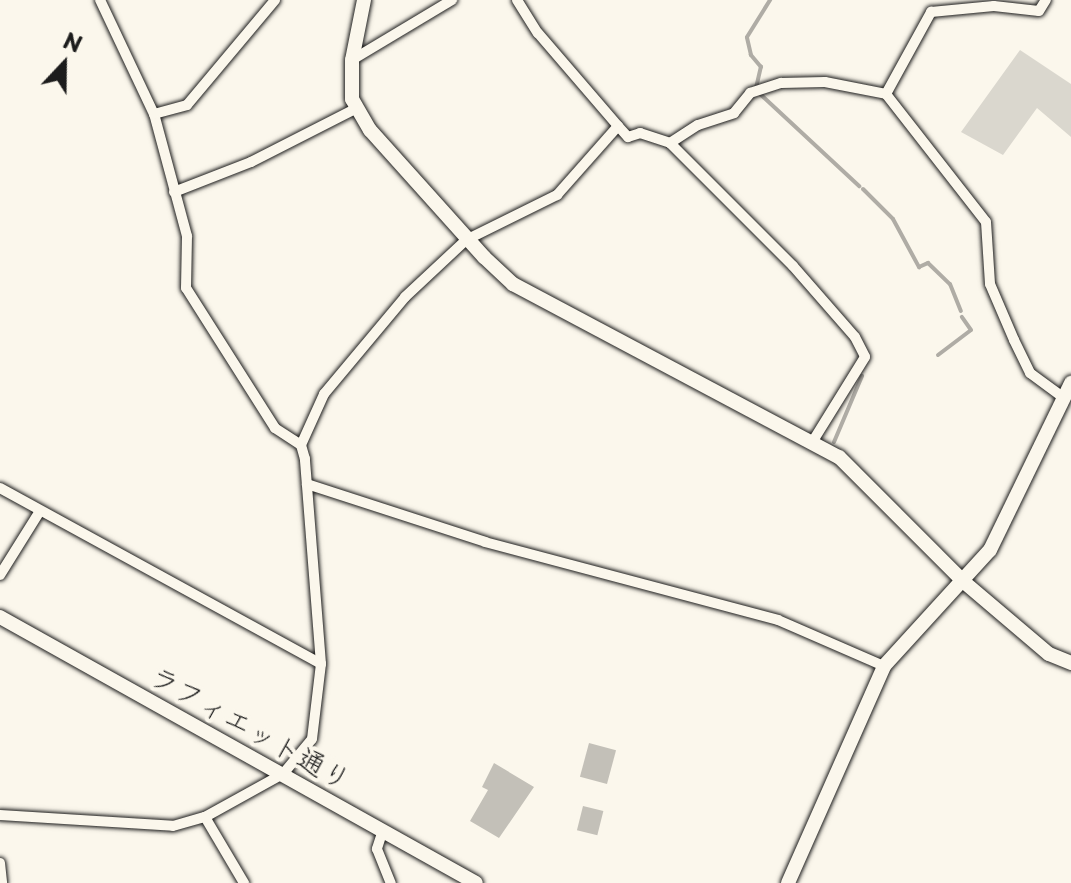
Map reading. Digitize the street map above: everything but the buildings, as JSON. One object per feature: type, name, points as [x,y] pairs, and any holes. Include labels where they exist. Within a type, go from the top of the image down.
[{"type":"street","points":[[100,0],[154,114],[187,236],[186,288],[275,428],[301,445]]},
{"type":"street","points":[[154,114],[187,105],[275,0]]},
{"type":"street","points":[[364,0],[352,60],[357,108],[370,130],[466,240],[513,284],[839,457],[964,582],[1049,654],[1071,663]]},
{"type":"street","points":[[352,60],[452,0]]},
{"type":"street","points":[[517,0],[538,33],[628,137],[640,133],[670,143],[793,266],[855,337],[865,357],[813,441]]},
{"type":"street","points":[[886,94],[931,12],[994,6],[1039,11],[1046,0]]},
{"type":"street","points":[[670,143],[698,125],[734,113],[750,93],[781,83],[825,82],[886,94],[986,222],[990,284],[1014,340],[1030,373],[1064,398]]},
{"type":"street","points":[[174,192],[251,162],[357,108]]},
{"type":"street","points":[[0,815],[173,826],[205,817],[283,774],[312,739],[321,664],[307,484],[301,445],[324,394],[359,349],[466,240],[557,195],[618,126]]},
{"type":"street","points":[[788,883],[884,666],[990,550],[1071,383]]},
{"type":"street","points":[[307,484],[485,542],[778,620],[884,666]]},
{"type":"street","points":[[0,488],[321,664]]},
{"type":"street","points":[[0,575],[40,511]]},
{"type":"street","name":"ラフィエット通り","points":[[0,617],[476,883]]},
{"type":"street","points":[[205,817],[244,883]]},
{"type":"street","points":[[383,830],[377,849],[391,883]]},
{"type":"street","points":[[0,863],[2,883]]},
{"type":"shaded area","points":[[1020,50],[1071,84],[1071,137],[1037,108],[1003,155],[961,132]]},
{"type":"waterway","points":[[756,88],[761,67],[751,55],[747,37],[770,0]]},
{"type":"waterway","points":[[759,93],[859,186]]},
{"type":"waterway","points":[[863,189],[893,219],[919,267],[928,263],[950,284],[961,311]]},
{"type":"waterway","points":[[938,355],[971,330],[962,317]]},
{"type":"waterway","points":[[834,442],[862,376]]}]
